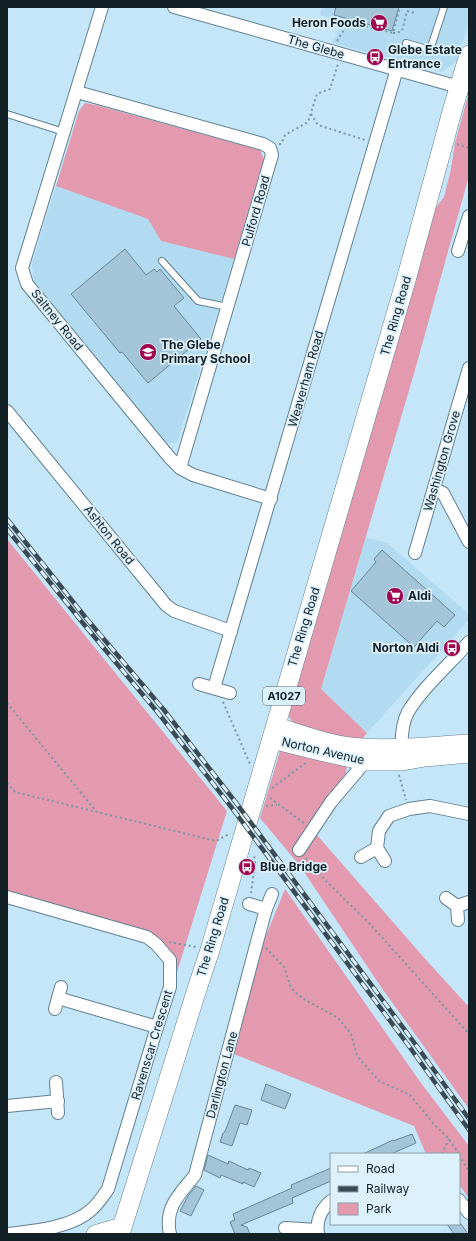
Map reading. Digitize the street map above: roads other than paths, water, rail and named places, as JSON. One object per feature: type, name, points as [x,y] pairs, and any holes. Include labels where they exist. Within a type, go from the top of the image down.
[{"type":"main road","name":"A1027","points":[[459,87],[469,55]]},
{"type":"main road","name":"The Ring Road","points":[[121,1230],[210,950],[406,280],[459,87]]},
{"type":"street","name":"Saltney Road","points":[[102,7],[22,268],[27,284],[170,458],[180,468],[193,475],[270,499]]},
{"type":"street","name":"The Glebe","points":[[174,7],[209,12],[336,52],[459,87]]},
{"type":"street","name":"Weaverham Road","points":[[216,689],[231,630],[397,70]]},
{"type":"street","name":"Pulford Road","points":[[77,92],[263,144],[270,148],[272,155],[180,468]]},
{"type":"street","points":[[458,251],[469,216]]},
{"type":"street","name":"Washington Grove","points":[[415,553],[469,368]]},
{"type":"street","name":"Ashton Road","points":[[7,411],[166,605],[174,611],[231,630]]},
{"type":"street","points":[[434,489],[443,493],[469,542]]},
{"type":"street","points":[[399,757],[402,732],[407,713],[423,692],[469,642]]},
{"type":"street","points":[[199,684],[230,693]]},
{"type":"street","name":"Norton Avenue","points":[[274,733],[320,752],[425,758],[469,754]]},
{"type":"street","name":"Norton Avenue","points":[[274,733],[337,743],[363,755]]},
{"type":"street","name":"Norton Avenue","points":[[399,757],[469,743]]},
{"type":"street","points":[[302,854],[312,830],[363,755]]},
{"type":"street","points":[[385,861],[377,848],[379,831],[389,816],[409,809],[430,806],[469,814]]},
{"type":"street","points":[[361,857],[377,848]]},
{"type":"street","name":"Darlington Lane","points":[[170,1234],[168,1224],[172,1204],[195,1175],[266,909],[272,894]]},
{"type":"street","name":"Ravenscar Crescent","points":[[7,897],[147,937],[156,944],[170,960],[170,987],[108,1189],[90,1211],[75,1220],[62,1225],[8,1234]]},
{"type":"street","points":[[446,898],[463,904],[458,920]]},
{"type":"street","points":[[249,904],[266,909]]},
{"type":"street","points":[[58,998],[157,1027]]},
{"type":"street","points":[[56,1082],[58,1113]]},
{"type":"street","points":[[7,1106],[58,1101]]},
{"type":"street","points":[[460,1201],[469,1213]]},
{"type":"street","points":[[285,1228],[318,1232],[319,1218],[324,1206],[330,1202]]},
{"type":"street","points":[[95,1234],[121,1230]]},
{"type":"lane","points":[[406,43],[430,50],[444,7]]},
{"type":"lane","points":[[7,114],[64,132]]},
{"type":"lane","points":[[162,261],[198,301],[228,307]]},
{"type":"railway","points":[[7,519],[86,618],[164,710],[237,804],[416,1045],[469,1119]]},
{"type":"railway","points":[[7,529],[159,714],[232,808],[411,1049],[469,1130]]},
{"type":"place","name":"Heron Foods","points":[[379,23]]},
{"type":"place","name":"Glebe Estate Entrance","points":[[375,57]]},
{"type":"place","name":"The Glebe Primary School","points":[[148,352]]},
{"type":"place","name":"Aldi","points":[[395,596]]},
{"type":"place","name":"Norton Aldi","points":[[452,648]]},
{"type":"place","name":"Blue Bridge","points":[[247,867]]}]
